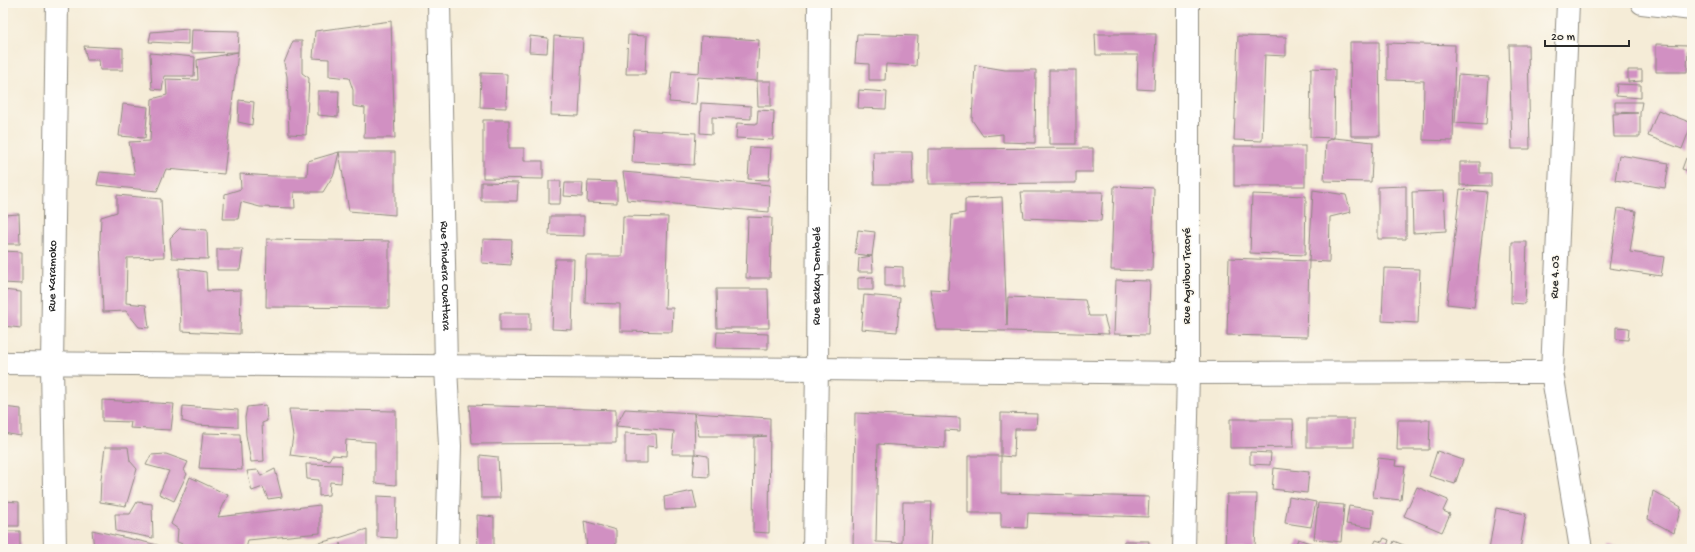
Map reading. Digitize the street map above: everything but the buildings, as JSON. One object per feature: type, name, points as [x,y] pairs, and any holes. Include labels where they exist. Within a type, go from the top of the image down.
[{"type":"street","name":"Rue Karamoko","points":[[55,549],[52,365],[57,3]]},
{"type":"street","name":"Rue Pindera Ouattara","points":[[439,3],[446,367],[450,446],[447,549]]},
{"type":"street","name":"Rue Bakay Dembelé","points":[[814,549],[817,369],[819,3]]},
{"type":"street","name":"Rue Aguibou Traoré","points":[[1184,549],[1188,373],[1188,3]]},
{"type":"street","name":"Rue 4.03","points":[[1568,3],[1552,372],[1581,549]]},
{"type":"street","points":[[1642,3],[1692,10]]},
{"type":"street","points":[[3,363],[52,365],[817,369],[1188,373],[1552,372]]}]
